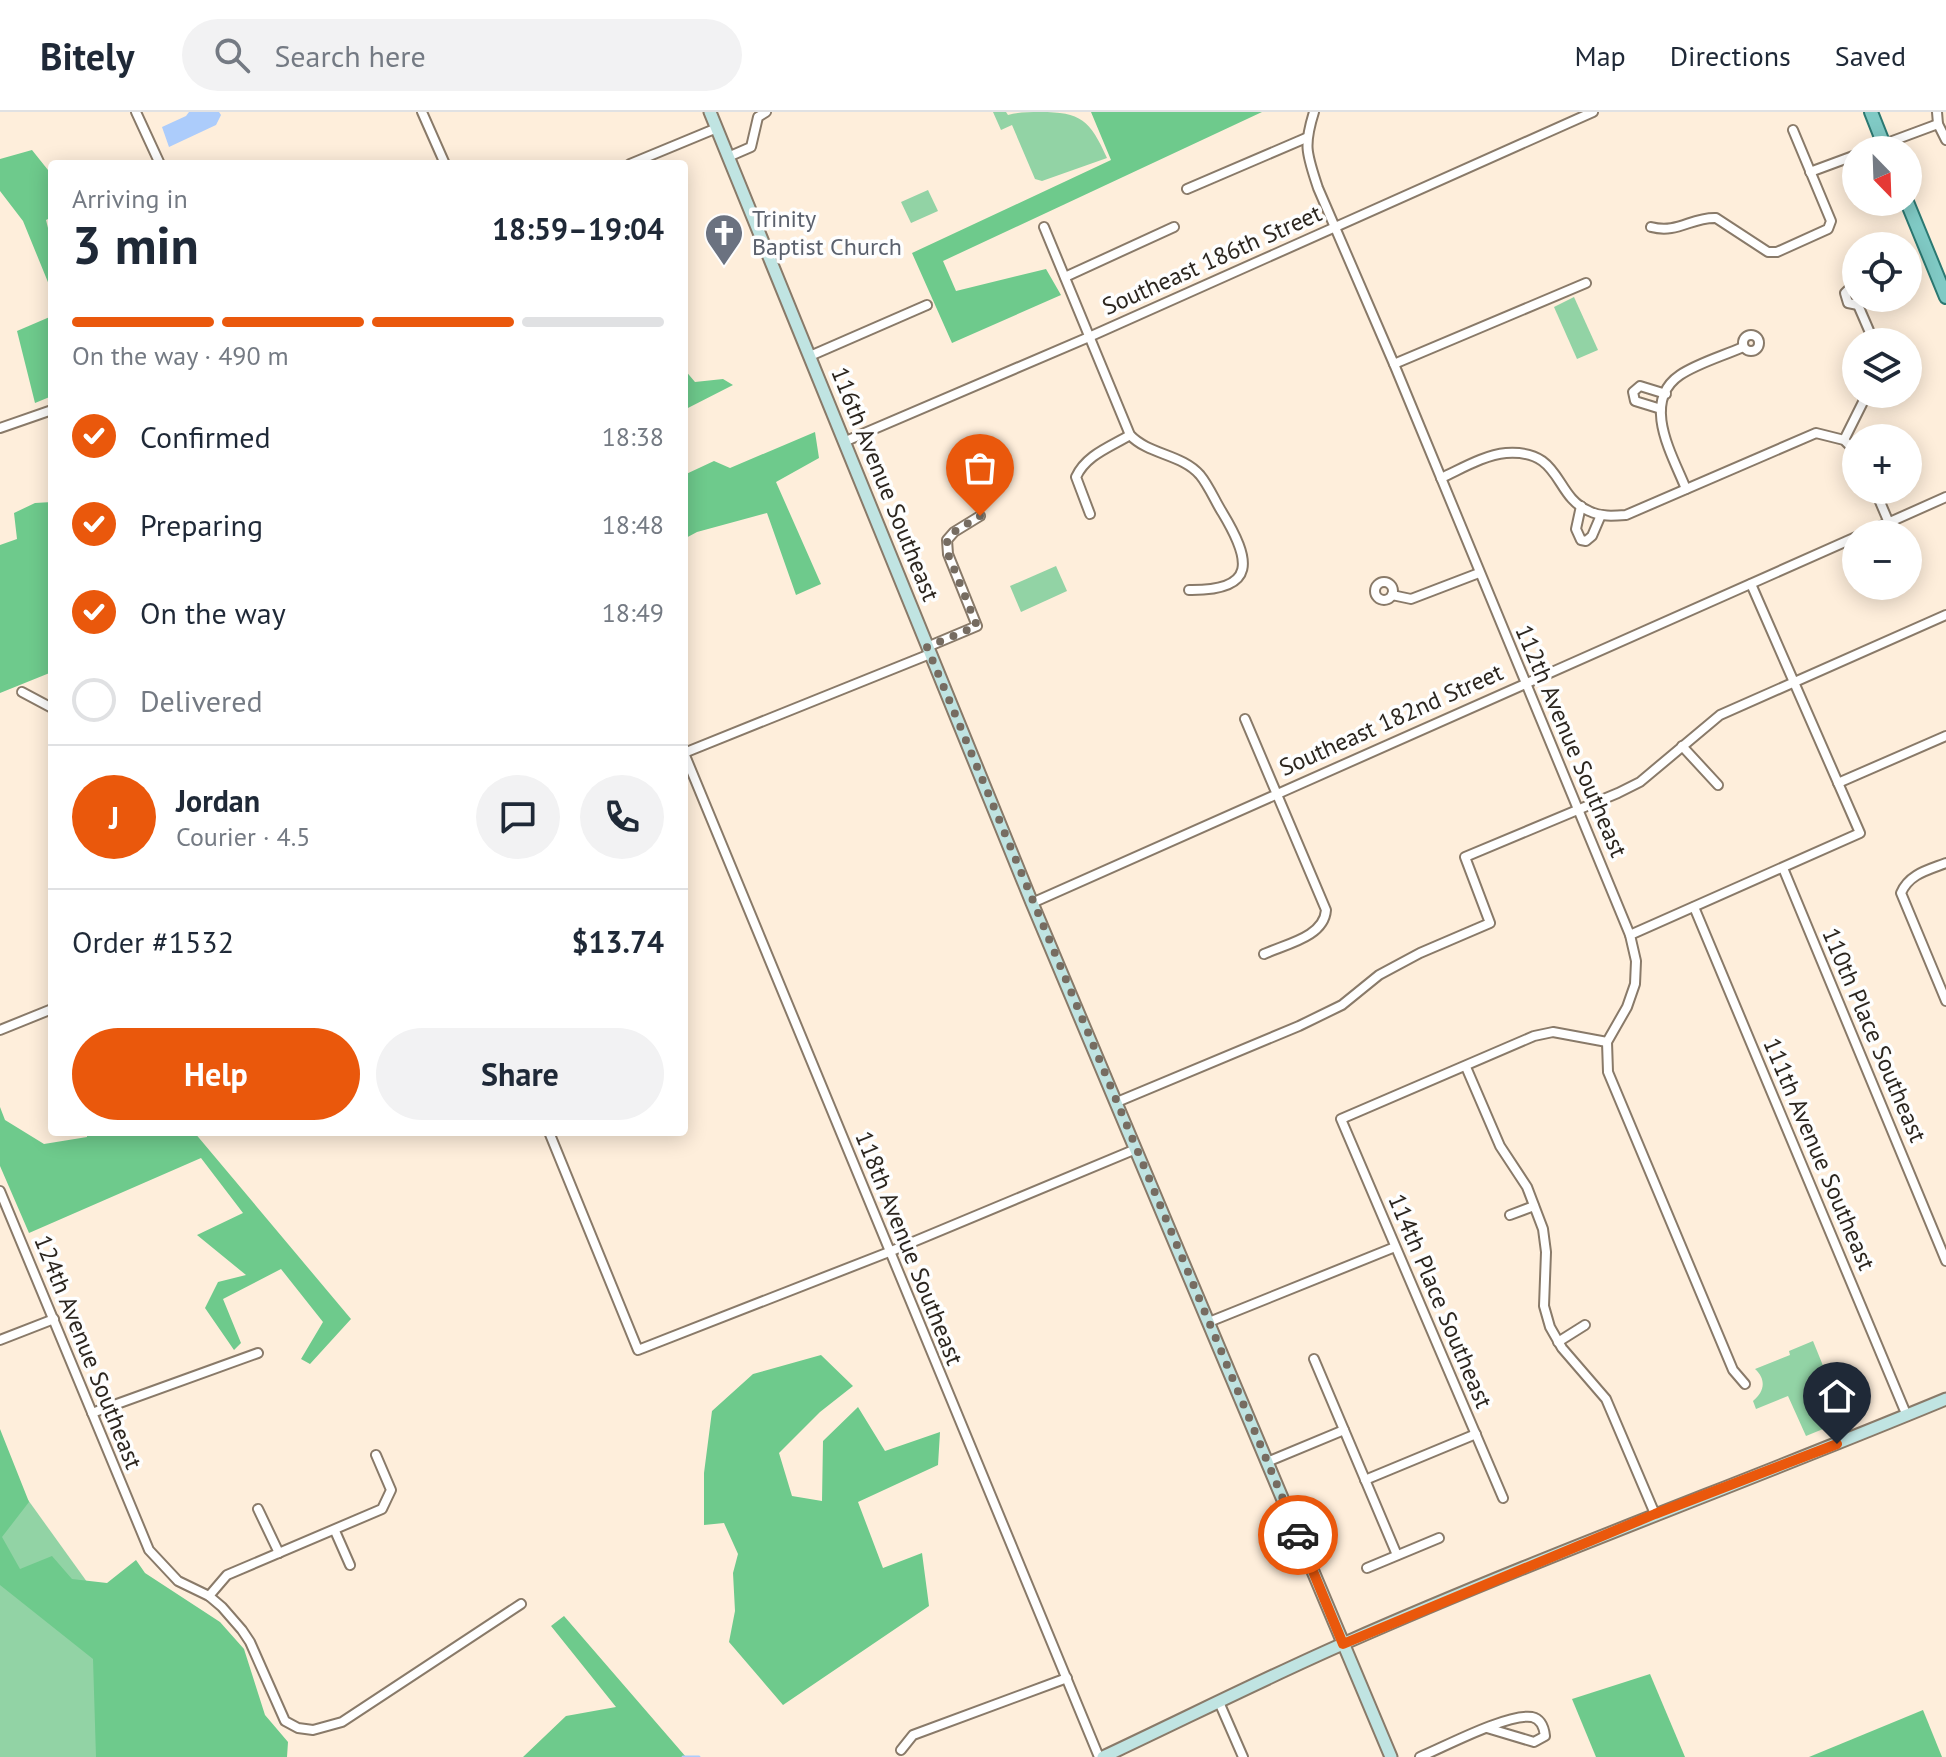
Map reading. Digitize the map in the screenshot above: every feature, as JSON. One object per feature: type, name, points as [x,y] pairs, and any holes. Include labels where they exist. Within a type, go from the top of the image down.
[{"type":"main road","points":[[1871,112],[1881,136]]},
{"type":"main road","points":[[1913,216],[1946,297]]},
{"type":"street","points":[[136,112],[158,160]]},
{"type":"street","points":[[422,112],[443,160]]},
{"type":"street","name":"116th Avenue Southeast","points":[[710,112],[1032,903],[1391,1757]]},
{"type":"street","points":[[728,157],[751,147],[758,117],[766,112]]},
{"type":"street","name":"112th Avenue Southeast","points":[[1314,112],[1306,138],[1308,159],[1318,188],[1630,935],[1636,961],[1635,984],[1627,1007],[1607,1042]]},
{"type":"street","name":"Southeast 186th Street","points":[[846,441],[1089,337],[1593,112]]},
{"type":"street","points":[[1937,112],[1938,124],[1946,140]]},
{"type":"street","points":[[1910,136],[1938,124]]},
{"type":"street","points":[[640,160],[717,128]]},
{"type":"street","points":[[1651,227],[1672,230],[1707,217],[1716,218],[1768,252],[1777,252],[1828,229],[1831,225],[1793,130]]},
{"type":"street","points":[[1187,189],[1306,138]]},
{"type":"street","points":[[1810,172],[1842,160]]},
{"type":"street","points":[[1044,227],[1130,435],[1138,444],[1187,464],[1200,475],[1243,550],[1244,564],[1241,575],[1235,580],[1214,590],[1189,590]]},
{"type":"street","points":[[1065,277],[1174,227]]},
{"type":"street","points":[[1394,364],[1586,283]]},
{"type":"street","points":[[810,356],[927,305]]},
{"type":"street","points":[[1686,489],[1660,419],[1666,394],[1679,376],[1743,347]]},
{"type":"street","points":[[1662,407],[1635,401],[1633,392],[1640,386],[1666,394]]},
{"type":"street","points":[[0,428],[48,411]]},
{"type":"street","points":[[1441,478],[1488,457],[1505,453],[1526,455],[1540,459],[1552,468],[1586,511],[1601,515],[1626,515],[1816,433],[1842,440]]},
{"type":"street","points":[[1090,514],[1076,477],[1081,467],[1088,459],[1130,435]]},
{"type":"street","points":[[1896,520],[1946,497]]},
{"type":"street","points":[[1581,506],[1576,529],[1581,540],[1586,541],[1592,536],[1601,515]]},
{"type":"street","points":[[688,751],[928,651],[977,626],[948,554],[947,540],[980,516]]},
{"type":"street","name":"Southeast 182nd Street","points":[[1032,903],[1842,543]]},
{"type":"street","points":[[1392,595],[1411,599],[1479,573]]},
{"type":"street","points":[[1630,935],[1860,833],[1751,584]]},
{"type":"street","points":[[1117,1102],[1299,1026],[1342,1005],[1379,975],[1420,953],[1490,923],[1465,857],[1640,782],[1720,715],[1946,615]]},
{"type":"street","points":[[22,692],[48,706]]},
{"type":"street","points":[[1245,719],[1326,910],[1326,917],[1317,931],[1264,954]]},
{"type":"street","points":[[1838,783],[1946,736]]},
{"type":"street","points":[[1682,746],[1718,785]]},
{"type":"street","name":"118th Avenue Southeast","points":[[688,763],[1101,1757]]},
{"type":"street","points":[[1946,863],[1914,876],[1901,893],[1946,1001]]},
{"type":"street","name":"110th Place Southeast","points":[[1783,868],[1946,1261]]},
{"type":"street","name":"111th Avenue Southeast","points":[[1694,907],[1907,1416]]},
{"type":"street","points":[[0,1030],[48,1011]]},
{"type":"street","points":[[1655,1514],[1606,1399],[1558,1342],[1544,1306],[1546,1252],[1543,1229],[1527,1187],[1500,1146],[1466,1067],[1534,1036],[1553,1032],[1607,1042],[1608,1072],[1615,1092],[1733,1370],[1745,1384]]},
{"type":"street","name":"114th Place Southeast","points":[[1466,1067],[1341,1119],[1503,1498]]},
{"type":"street","points":[[551,1136],[638,1350],[889,1252],[1136,1149]]},
{"type":"street","name":"124th Avenue Southeast","points":[[0,1191],[149,1550],[178,1581],[209,1596],[228,1613],[250,1642],[285,1721],[298,1728],[322,1730],[342,1722],[521,1604]]},
{"type":"street","points":[[1510,1215],[1534,1206]]},
{"type":"street","points":[[1209,1322],[1395,1247]]},
{"type":"street","points":[[0,1340],[54,1319]]},
{"type":"street","points":[[1558,1342],[1585,1325]]},
{"type":"street","points":[[92,1413],[258,1353]]},
{"type":"street","points":[[1314,1359],[1397,1555]]},
{"type":"street","points":[[1101,1757],[1343,1644],[1655,1514],[1946,1399]]},
{"type":"street","points":[[1267,1462],[1344,1430]]},
{"type":"street","points":[[1365,1480],[1476,1434]]},
{"type":"street","points":[[209,1596],[227,1575],[382,1509],[391,1490],[376,1455]]},
{"type":"street","points":[[258,1509],[279,1553]]},
{"type":"street","points":[[335,1531],[350,1565]]},
{"type":"street","points":[[1367,1568],[1439,1538]]},
{"type":"street","points":[[901,1750],[913,1735],[1067,1678]]},
{"type":"street","points":[[1219,1702],[1243,1757]]},
{"type":"street","points":[[1420,1757],[1487,1728],[1517,1718],[1533,1717],[1544,1727],[1545,1736],[1534,1742],[1487,1728]]},
{"type":"green space","points":[[993,112],[1006,112],[1008,115],[1054,112],[1075,117],[1089,127],[1107,158],[1042,181],[1035,179],[1012,125],[1001,130]]},
{"type":"green space","points":[[1091,112],[1262,112],[943,261],[956,291],[1046,269],[1061,295],[952,343],[912,253],[1111,160]]},
{"type":"green space","points":[[32,150],[48,170],[48,282],[23,221],[0,191],[0,159]]},
{"type":"green space","points":[[928,190],[938,211],[911,223],[901,202]]},
{"type":"green space","points":[[1574,297],[1598,350],[1577,359],[1554,307]]},
{"type":"green space","points":[[48,318],[48,398],[35,403],[17,331]]},
{"type":"green space","points":[[688,374],[695,382],[723,379],[733,385],[688,408]]},
{"type":"green space","points":[[815,432],[819,458],[776,482],[821,584],[796,595],[767,513],[688,537],[688,473],[714,461],[730,468]]},
{"type":"green space","points":[[48,502],[48,674],[0,693],[0,545],[17,539],[14,513],[35,503]]},
{"type":"green space","points":[[1056,566],[1067,591],[1021,612],[1010,586]]},
{"type":"green space","points":[[0,1107],[5,1120],[44,1144],[87,1136],[197,1136],[351,1319],[310,1364],[301,1359],[323,1322],[281,1269],[223,1299],[241,1343],[234,1350],[205,1308],[218,1282],[246,1275],[197,1235],[243,1213],[201,1158],[29,1233],[0,1166]]},
{"type":"green space","points":[[1813,1341],[1845,1420],[1806,1436],[1788,1396],[1756,1409],[1753,1401],[1760,1394],[1763,1382],[1755,1369],[1790,1355],[1789,1351]]},
{"type":"green space","points":[[821,1355],[853,1386],[820,1412],[779,1453],[792,1496],[822,1501],[823,1441],[858,1407],[885,1451],[940,1432],[938,1465],[858,1502],[883,1568],[922,1553],[929,1606],[783,1705],[729,1642],[735,1611],[733,1573],[738,1554],[724,1523],[704,1525],[704,1473],[712,1411],[753,1374]]},
{"type":"green space","points":[[0,1429],[29,1502],[2,1537],[20,1569],[52,1556],[72,1579],[107,1583],[136,1560],[145,1573],[220,1622],[244,1649],[265,1715],[288,1742],[287,1757],[96,1757],[93,1659],[0,1585]]},
{"type":"green space","points":[[0,1461],[95,1593],[186,1757],[0,1757]]},
{"type":"green space","points":[[564,1616],[686,1757],[523,1757],[566,1716],[616,1707],[551,1626]]},
{"type":"green space","points":[[1650,1674],[1685,1757],[1596,1757],[1572,1699]]},
{"type":"green space","points":[[1923,1710],[1942,1757],[1809,1757]]},
{"type":"water","points":[[189,112],[219,112],[221,115],[216,125],[169,147],[162,127]]},
{"type":"waterway","points":[[683,1757],[699,1757]]},
{"type":"way so far","points":[[980,516],[947,540],[948,554],[977,626],[927,647],[1298,1535]]},
{"type":"place","name":"Trinity Baptist Church","points":[[724,267]]},
{"type":"route","points":[[1298,1535],[1343,1644],[1655,1514],[1837,1444]]}]
